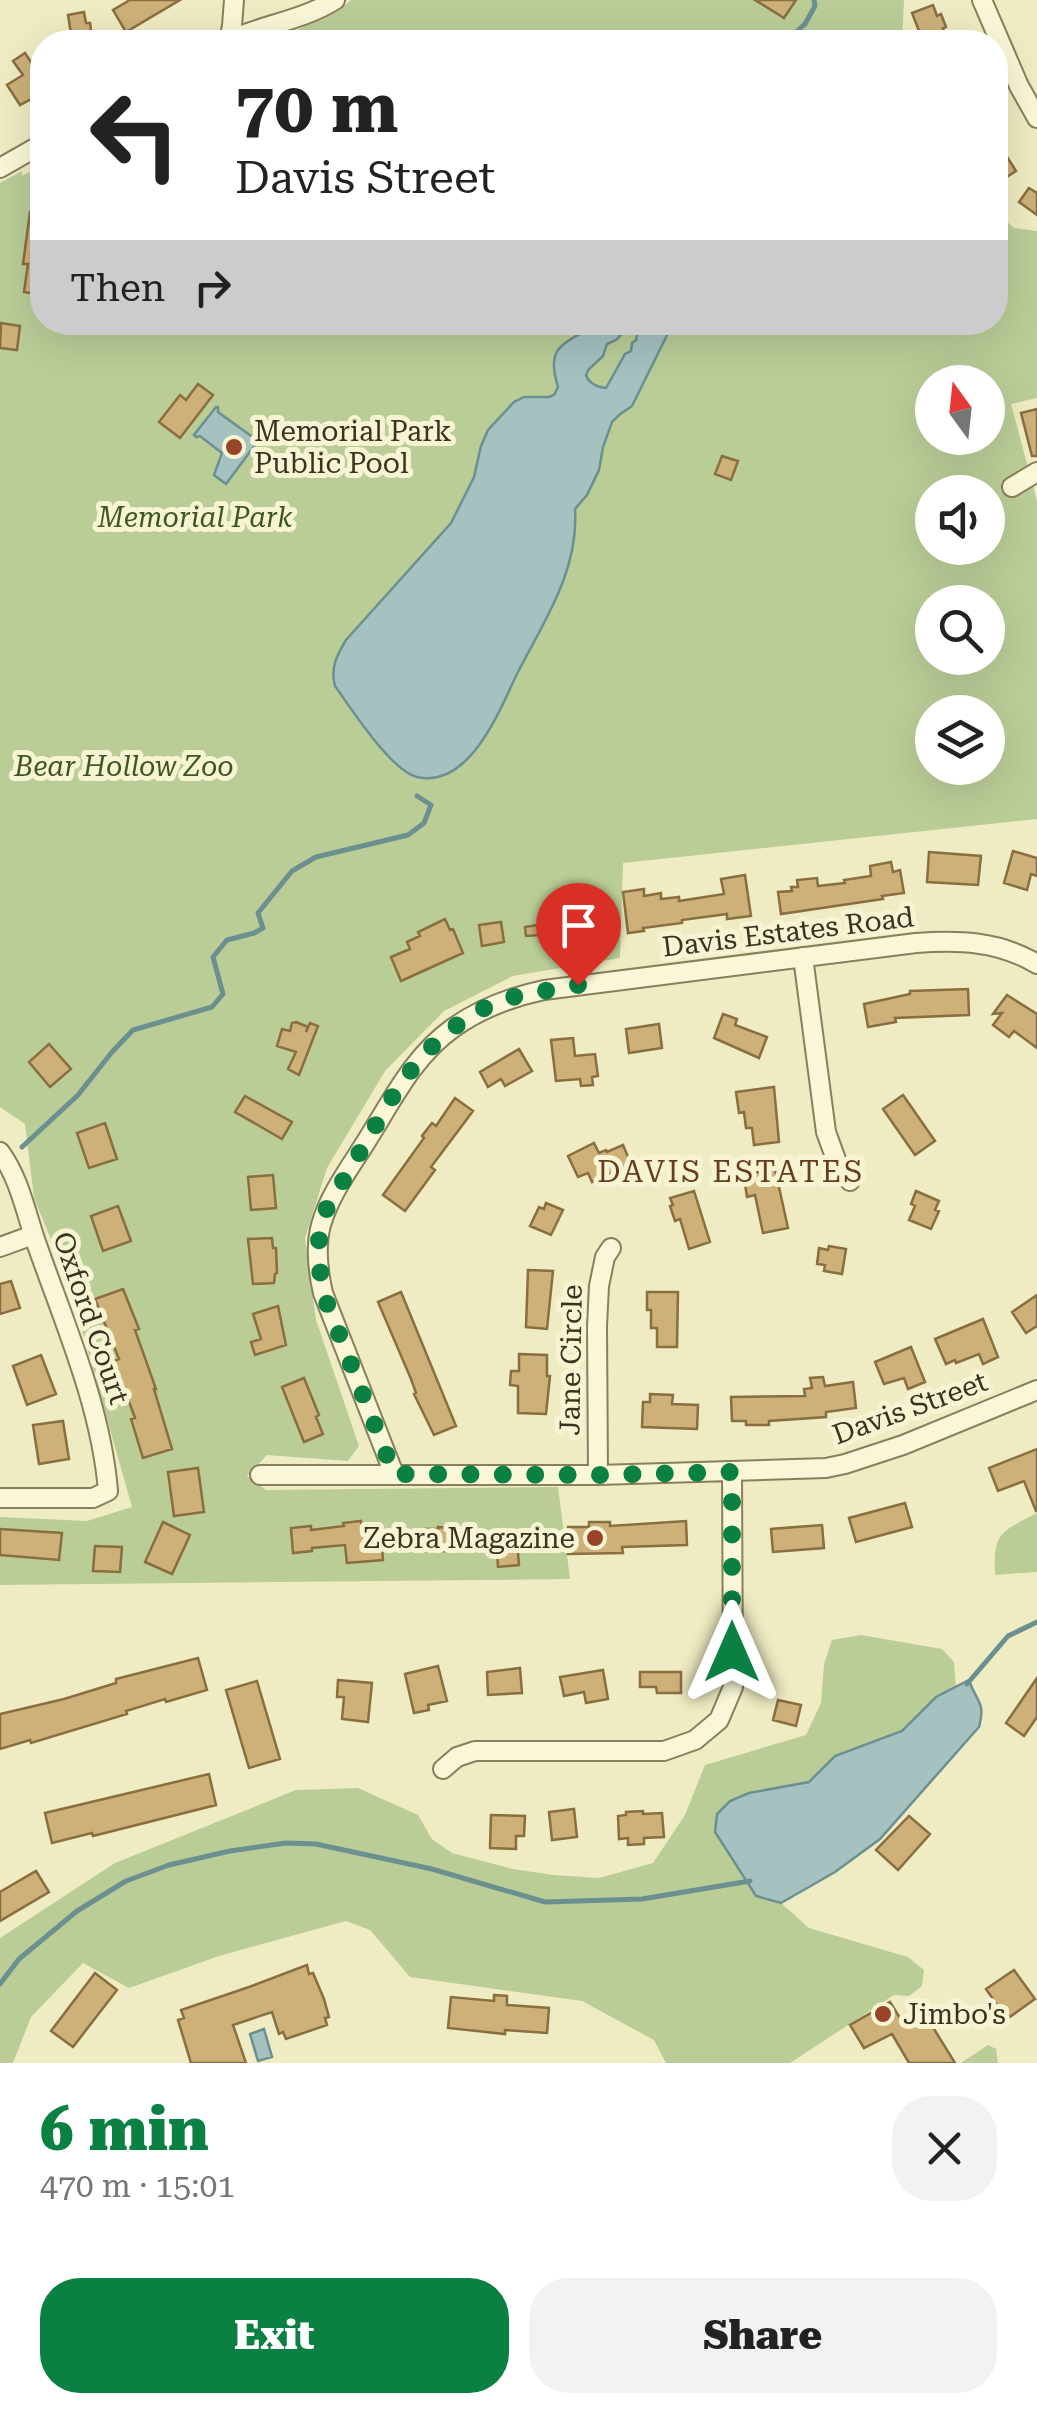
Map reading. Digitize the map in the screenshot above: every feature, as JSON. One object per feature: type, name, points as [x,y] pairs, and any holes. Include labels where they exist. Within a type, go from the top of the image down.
[{"type":"street","points":[[229,30],[234,0]]},
{"type":"street","points":[[260,30],[335,0]]},
{"type":"street","points":[[982,0],[995,30]]},
{"type":"street","points":[[1008,60],[1037,118]]},
{"type":"street","points":[[1,166],[30,150]]},
{"type":"street","points":[[1012,486],[1037,472]]},
{"type":"street","name":"Davis Estates Road","points":[[394,1474],[323,1293],[318,1241],[326,1210],[340,1184],[413,1067],[451,1029],[482,1009],[516,996],[951,940],[976,942],[1037,964]]},
{"type":"street","points":[[802,957],[826,1132],[838,1165],[850,1180]]},
{"type":"street","name":"Oxford Court","points":[[0,1152],[8,1162],[22,1199],[96,1415],[108,1491],[92,1498],[0,1498]]},
{"type":"street","points":[[0,1247],[34,1235]]},
{"type":"street","name":"Jane Circle","points":[[598,1475],[596,1326],[601,1270],[610,1248]]},
{"type":"street","name":"Davis Street","points":[[260,1475],[598,1475],[804,1469],[845,1464],[903,1446],[1037,1390]]},
{"type":"street","points":[[443,1769],[457,1756],[475,1751],[664,1751],[695,1740],[718,1720],[733,1686],[732,1472]]},
{"type":"green space","points":[[351,0],[904,0],[903,30],[297,30],[340,10]]},
{"type":"green space","name":"Memorial Park","points":[[22,171],[22,176],[30,171],[30,335],[1008,335],[1008,223],[1014,228],[1037,231],[1037,398],[1011,404],[1037,501],[1037,819],[623,863],[620,958],[513,976],[444,1011],[385,1071],[327,1168],[305,1238],[316,1320],[359,1446],[348,1461],[267,1455],[247,1476],[266,1490],[558,1487],[570,1579],[0,1585],[0,1517],[87,1521],[132,1507],[68,1281],[34,1198],[25,1124],[0,1107],[0,183]]},
{"type":"green space","points":[[1037,1513],[1037,1572],[995,1575],[996,1550],[1002,1535]]},
{"type":"green space","points":[[861,1635],[942,1649],[954,1662],[956,1688],[936,1697],[902,1731],[835,1756],[809,1782],[749,1793],[715,1832],[757,1896],[781,1903],[809,1928],[908,1957],[924,1970],[922,1986],[909,1996],[894,1995],[790,2063],[666,2063],[654,2040],[582,2001],[410,1977],[370,1930],[346,1921],[219,1956],[129,1988],[83,1963],[31,2017],[13,2063],[0,2063],[0,1938],[115,1863],[296,1790],[358,1788],[418,1815],[432,1839],[452,1853],[513,1869],[599,1878],[653,1863],[685,1815],[705,1765],[806,1735],[821,1703],[824,1664],[832,1640]]},
{"type":"green space","points":[[988,2045],[996,2049],[998,2063],[961,2063]]},
{"type":"water","points":[[576,335],[621,335],[607,344],[603,356],[586,375],[592,383],[606,388],[625,354],[631,351],[637,335],[667,335],[632,406],[612,422],[599,470],[575,509],[571,553],[558,595],[492,725],[453,771],[436,777],[417,777],[384,751],[335,686],[337,656],[346,640],[451,523],[474,477],[488,430],[514,402],[524,397],[554,395],[558,387],[554,361],[567,341]]},
{"type":"water","name":"Memorial Park Public Pool","points":[[216,407],[258,441],[226,484],[214,475],[222,453],[194,435]]},
{"type":"water","points":[[969,1680],[981,1707],[979,1727],[880,1839],[835,1872],[781,1903],[756,1896],[715,1832],[717,1814],[730,1801],[749,1793],[809,1782],[835,1756],[902,1731],[936,1697]]},
{"type":"water","points":[[264,2029],[272,2057],[258,2061],[250,2034]]},
{"type":"building","points":[[130,0],[180,0],[129,30],[125,30],[113,10]]},
{"type":"building","points":[[755,0],[796,0],[784,18]]},
{"type":"building","points":[[933,5],[946,27],[919,30],[912,13]]},
{"type":"building","points":[[84,12],[91,30],[70,30],[68,15]]},
{"type":"building","points":[[25,53],[30,61],[30,100],[20,105],[7,85],[23,75],[13,61]]},
{"type":"building","points":[[1008,158],[1016,171],[1008,176]]},
{"type":"building","points":[[1029,188],[1037,193],[1037,215],[1019,202]]},
{"type":"building","points":[[30,212],[30,293],[24,292],[28,264],[23,264]]},
{"type":"building","points":[[1,323],[20,326],[17,350],[0,348]]},
{"type":"building","points":[[198,384],[213,395],[180,438],[159,422],[180,395],[186,400]]},
{"type":"building","points":[[1037,409],[1037,456],[1032,456],[1021,413]]},
{"type":"building","points":[[722,456],[738,461],[731,480],[715,474]]},
{"type":"building","points":[[1013,851],[1037,858],[1037,876],[1031,874],[1027,890],[1004,883]]},
{"type":"building","points":[[929,852],[981,856],[978,885],[927,882]]},
{"type":"building","points":[[891,862],[893,872],[900,870],[904,893],[781,914],[778,892],[792,891],[791,887],[798,887],[797,880],[817,878],[818,886],[845,883],[844,880],[871,876],[870,866]]},
{"type":"building","points":[[745,875],[751,916],[727,919],[727,914],[682,920],[628,933],[623,892],[644,889],[644,896],[661,893],[661,899],[679,897],[679,901],[724,894],[721,879]]},
{"type":"building","points":[[595,897],[602,935],[585,936],[585,932],[526,936],[525,927],[550,923],[549,909],[581,906],[580,898]]},
{"type":"building","points":[[445,919],[463,953],[401,981],[391,957],[410,949],[407,942],[420,936],[418,932]]},
{"type":"building","points":[[501,922],[504,942],[482,946],[479,925]]},
{"type":"building","points":[[968,989],[969,1015],[895,1018],[896,1022],[868,1027],[864,1004],[910,991]]},
{"type":"building","points":[[1007,995],[1037,1014],[1037,1048],[1014,1031],[1009,1037],[993,1025],[1002,1013],[993,1014]]},
{"type":"building","points":[[723,1014],[737,1019],[735,1025],[767,1037],[759,1058],[714,1038]]},
{"type":"building","points":[[296,1022],[308,1027],[306,1032],[310,1023],[318,1026],[299,1075],[288,1069],[296,1052],[277,1046],[282,1029],[290,1031]]},
{"type":"building","points":[[659,1024],[662,1048],[629,1053],[626,1029]]},
{"type":"building","points":[[573,1038],[575,1056],[595,1054],[598,1076],[592,1077],[593,1085],[581,1086],[580,1079],[556,1081],[551,1040]]},
{"type":"building","points":[[49,1044],[71,1069],[50,1087],[29,1062]]},
{"type":"building","points":[[519,1049],[532,1071],[505,1086],[501,1079],[488,1087],[480,1072]]},
{"type":"building","points":[[774,1087],[779,1142],[754,1145],[752,1128],[746,1128],[744,1112],[739,1113],[736,1092]]},
{"type":"building","points":[[903,1095],[935,1141],[915,1155],[883,1109]]},
{"type":"building","points":[[245,1096],[292,1122],[282,1139],[235,1112]]},
{"type":"building","points":[[455,1098],[473,1111],[431,1167],[435,1170],[405,1211],[383,1195],[422,1136],[432,1123],[436,1126]]},
{"type":"building","points":[[105,1123],[117,1159],[89,1168],[77,1133]]},
{"type":"building","points":[[594,1143],[599,1153],[623,1145],[631,1164],[592,1182],[588,1173],[578,1177],[568,1156]]},
{"type":"building","points":[[775,1169],[788,1228],[763,1233],[755,1195],[747,1197],[745,1184],[751,1183],[749,1174]]},
{"type":"building","points":[[273,1175],[276,1208],[251,1210],[248,1177]]},
{"type":"building","points":[[694,1191],[710,1242],[689,1249],[680,1219],[675,1221],[670,1198]]},
{"type":"building","points":[[916,1191],[939,1201],[931,1229],[909,1220]]},
{"type":"building","points":[[546,1203],[563,1210],[551,1235],[530,1226],[539,1207],[544,1209]]},
{"type":"building","points":[[118,1206],[131,1241],[103,1251],[91,1216]]},
{"type":"building","points":[[272,1238],[276,1248],[274,1283],[253,1284],[248,1239]]},
{"type":"building","points":[[829,1246],[846,1249],[842,1274],[824,1271],[825,1265],[817,1264],[819,1248],[828,1250]]},
{"type":"building","points":[[528,1270],[553,1271],[547,1329],[526,1327]]},
{"type":"building","points":[[11,1281],[20,1308],[0,1314],[0,1284]]},
{"type":"building","points":[[123,1289],[139,1329],[135,1330],[172,1449],[143,1458],[131,1419],[135,1418],[114,1361],[119,1359],[95,1299]]},
{"type":"building","points":[[401,1292],[456,1426],[434,1435],[378,1302]]},
{"type":"building","points":[[647,1292],[678,1292],[677,1347],[657,1347],[657,1328],[651,1328]]},
{"type":"building","points":[[1037,1295],[1037,1326],[1026,1333],[1012,1312]]},
{"type":"building","points":[[278,1306],[286,1345],[255,1355],[251,1342],[261,1339],[253,1314]]},
{"type":"building","points":[[983,1319],[998,1357],[983,1364],[979,1354],[946,1364],[935,1339]]},
{"type":"building","points":[[911,1347],[925,1382],[908,1389],[904,1378],[884,1384],[875,1362]]},
{"type":"building","points":[[519,1354],[547,1355],[550,1376],[546,1414],[518,1413],[518,1386],[510,1385],[511,1371],[519,1371]]},
{"type":"building","points":[[41,1355],[56,1394],[27,1405],[13,1366]]},
{"type":"building","points":[[823,1377],[825,1386],[853,1382],[856,1408],[826,1412],[826,1417],[769,1421],[769,1425],[732,1421],[731,1397],[805,1396],[804,1389],[812,1388],[810,1378]]},
{"type":"building","points":[[304,1378],[323,1434],[304,1442],[282,1387]]},
{"type":"building","points":[[650,1394],[673,1395],[672,1404],[698,1405],[697,1429],[642,1427],[643,1402],[650,1402]]},
{"type":"building","points":[[63,1421],[69,1459],[39,1464],[33,1425]]},
{"type":"building","points":[[1037,1449],[1036,1511],[1024,1481],[998,1491],[989,1468]]},
{"type":"building","points":[[198,1468],[204,1512],[174,1516],[168,1472]]},
{"type":"building","points":[[905,1503],[912,1527],[856,1542],[849,1518]]},
{"type":"building","points":[[361,1521],[362,1534],[381,1533],[383,1560],[347,1563],[345,1545],[293,1553],[291,1528],[311,1526],[311,1530]]},
{"type":"building","points":[[686,1521],[687,1545],[622,1547],[623,1553],[568,1554],[568,1527],[589,1527],[589,1522],[610,1522],[610,1526]]},
{"type":"building","points":[[163,1522],[190,1535],[172,1574],[145,1562]]},
{"type":"building","points":[[822,1525],[824,1548],[773,1552],[771,1529]]},
{"type":"building","points":[[451,1528],[450,1551],[425,1551],[425,1529]]},
{"type":"building","points":[[0,1529],[62,1533],[59,1560],[0,1555]]},
{"type":"building","points":[[517,1542],[519,1565],[498,1567],[500,1543]]},
{"type":"building","points":[[95,1546],[122,1547],[120,1572],[93,1571]]},
{"type":"building","points":[[198,1658],[207,1690],[0,1749],[0,1714]]},
{"type":"building","points":[[438,1666],[447,1701],[414,1713],[405,1674]]},
{"type":"building","points":[[520,1668],[522,1693],[488,1695],[487,1672]]},
{"type":"building","points":[[603,1670],[608,1699],[586,1703],[584,1692],[564,1696],[560,1677]]},
{"type":"building","points":[[640,1672],[681,1672],[681,1693],[657,1693],[656,1687],[640,1687]]},
{"type":"building","points":[[1037,1678],[1037,1717],[1024,1736],[1006,1723]]},
{"type":"building","points":[[338,1680],[372,1683],[368,1722],[342,1719],[344,1697],[337,1697]]},
{"type":"building","points":[[257,1681],[280,1759],[249,1768],[226,1690]]},
{"type":"building","points":[[778,1700],[801,1705],[796,1726],[773,1720]]},
{"type":"building","points":[[209,1774],[216,1805],[52,1843],[45,1813]]},
{"type":"building","points":[[574,1809],[577,1837],[552,1840],[549,1812]]},
{"type":"building","points":[[643,1811],[662,1813],[664,1837],[644,1838],[644,1844],[628,1845],[628,1838],[619,1839],[618,1816]]},
{"type":"building","points":[[491,1815],[525,1816],[524,1836],[516,1836],[516,1849],[490,1848]]},
{"type":"building","points":[[909,1816],[930,1834],[898,1870],[876,1850]]},
{"type":"building","points":[[36,1871],[49,1892],[0,1921],[0,1892]]},
{"type":"building","points":[[307,1965],[324,1999],[327,2025],[286,2039],[283,2032],[279,2034],[272,2012],[233,2025],[246,2063],[191,2063],[178,2020],[184,2018],[181,2010]]},
{"type":"building","points":[[1014,1970],[1035,1999],[1007,2019],[986,1989]]},
{"type":"building","points":[[95,1973],[117,1990],[73,2047],[51,2031]]},
{"type":"building","points":[[494,1995],[507,1996],[507,2005],[549,2008],[547,2033],[505,2030],[505,2034],[448,2028],[451,1997],[494,2001]]},
{"type":"building","points":[[890,2002],[903,2023],[923,2011],[955,2063],[909,2063],[892,2034],[864,2048],[850,2025]]},
{"type":"waterway","points":[[798,30],[815,6],[814,0]]},
{"type":"waterway","points":[[22,1147],[78,1095],[133,1030],[212,1007],[223,994],[213,957],[227,940],[263,928],[258,913],[292,871],[316,857],[408,835],[424,823],[431,805],[417,796]]},
{"type":"waterway","points":[[967,1684],[1008,1636],[1037,1622]]},
{"type":"waterway","points":[[0,1984],[19,1959],[77,1911],[126,1881],[169,1865],[286,1843],[316,1844],[432,1869],[545,1902],[642,1899],[750,1881]]},
{"type":"place","name":"Memorial Park Public Pool","points":[[234,447]]},
{"type":"place","name":"Zebra Magazine","points":[[595,1538]]},
{"type":"place","name":"Jimbo's","points":[[883,2014]]},
{"type":"district","name":"DAVIS ESTATES","points":[[731,1171]]},
{"type":"route","points":[[578,985],[516,996],[482,1009],[451,1029],[413,1067],[326,1210],[318,1254],[323,1293],[394,1474],[732,1472],[732,1652]]},
{"type":"park label","name":"Bear Hollow Zoo","points":[[124,766]]}]
